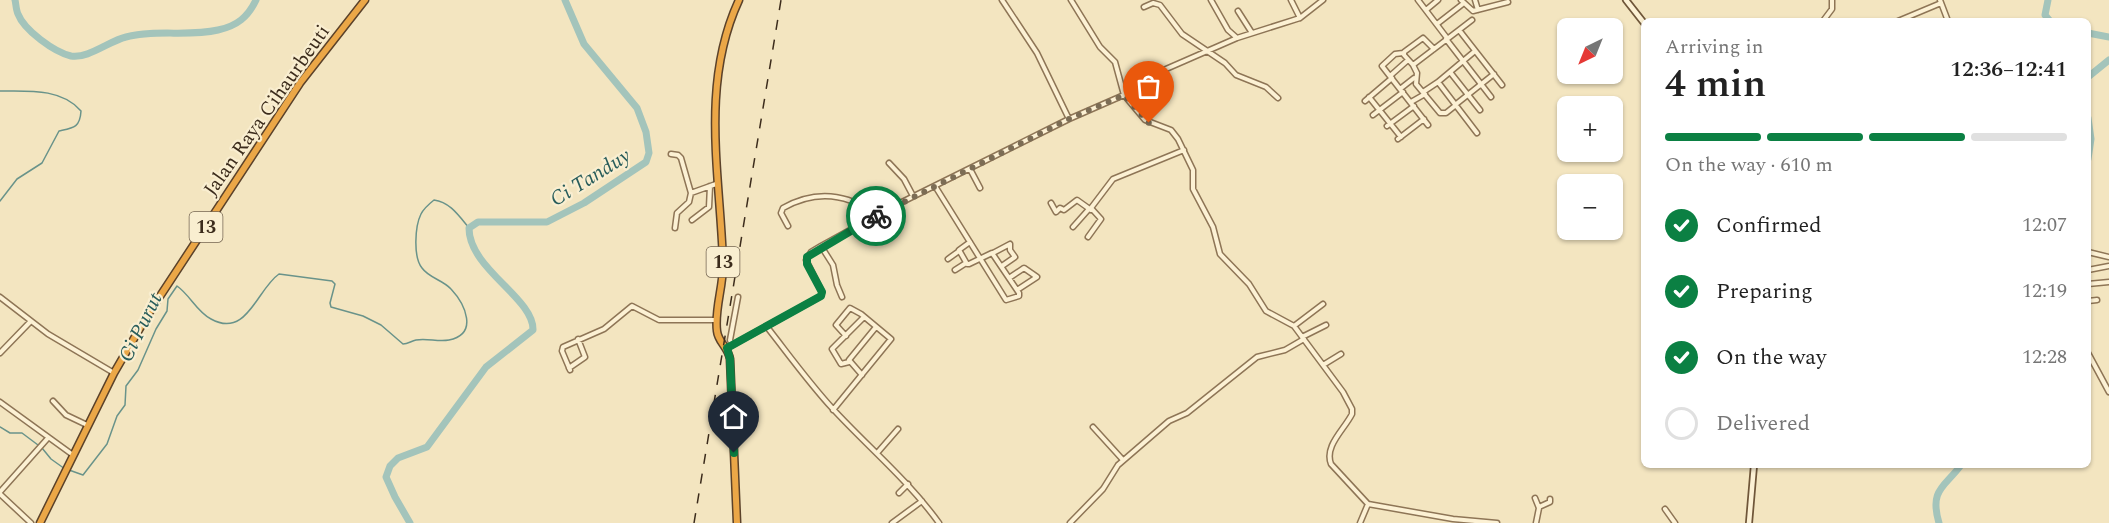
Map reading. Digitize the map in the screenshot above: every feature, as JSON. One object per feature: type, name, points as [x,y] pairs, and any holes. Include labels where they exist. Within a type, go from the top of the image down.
[{"type":"highway","name":"Jalan Raya Cihaurbeuti","points":[[39,523],[114,373],[147,316],[300,83],[365,0]]},
{"type":"highway","name":"13","points":[[737,523],[729,346],[720,341],[717,333],[723,263],[713,184],[719,65],[725,38],[739,0]]},
{"type":"street","points":[[1003,0],[1036,53],[1069,119]]},
{"type":"street","points":[[1071,0],[1100,47],[1115,62],[1124,95],[1149,123],[1175,134],[1192,170],[1193,189],[1213,227],[1220,254],[1249,284],[1266,311],[1294,326],[1343,392],[1352,409],[1349,420],[1333,443],[1329,460],[1368,504],[1453,519],[1497,523]]},
{"type":"street","points":[[1211,0],[1228,30],[1237,38]]},
{"type":"street","points":[[1291,0],[1300,18]]},
{"type":"street","points":[[729,346],[821,296],[822,292],[806,260],[811,252],[821,246],[914,196],[1069,119],[1124,95],[1150,76],[1237,38],[1300,18],[1323,0]]},
{"type":"street","points":[[1418,0],[1491,97]]},
{"type":"street","points":[[1426,10],[1438,0]]},
{"type":"street","points":[[1474,0],[1478,10]]},
{"type":"street","points":[[1492,0],[1494,6]]},
{"type":"street","points":[[1626,0],[1641,19]]},
{"type":"street","points":[[1825,18],[1832,9],[1832,0]]},
{"type":"street","points":[[1437,24],[1462,1],[1471,11],[1508,2]]},
{"type":"street","points":[[1905,18],[1941,2],[1947,18]]},
{"type":"street","points":[[1144,7],[1153,3],[1160,4],[1181,33],[1225,63],[1236,75],[1266,87],[1278,98]]},
{"type":"street","points":[[1238,11],[1252,33]]},
{"type":"street","points":[[1413,65],[1472,20]]},
{"type":"street","points":[[1459,30],[1502,85]]},
{"type":"street","points":[[1428,125],[1382,63],[1395,54],[1403,54],[1422,38],[1434,49]]},
{"type":"street","points":[[1389,125],[1475,51]]},
{"type":"street","points":[[1374,115],[1417,73],[1403,54]]},
{"type":"street","points":[[1408,60],[1367,99],[1380,110],[1400,138],[1424,119]]},
{"type":"street","points":[[1450,72],[1480,110]]},
{"type":"street","points":[[1414,78],[1416,84],[1442,114],[1494,74]]},
{"type":"street","points":[[1438,82],[1477,134]]},
{"type":"street","points":[[1073,227],[1090,210],[1113,179],[1184,150]]},
{"type":"street","points":[[671,154],[681,158],[691,193],[688,202],[677,213],[675,228]]},
{"type":"street","points":[[889,163],[904,179],[914,196]]},
{"type":"street","points":[[970,169],[980,188]]},
{"type":"street","points":[[691,193],[713,184]]},
{"type":"street","points":[[692,220],[709,207],[713,184]]},
{"type":"street","points":[[935,186],[1006,300],[1018,296],[1017,290],[993,254]]},
{"type":"street","points":[[788,226],[781,213],[783,208],[820,195],[855,201],[876,215]]},
{"type":"street","points":[[1051,203],[1056,212],[1060,208],[1064,210],[1077,200],[1101,219],[1088,237]]},
{"type":"street","points":[[948,259],[970,242]]},
{"type":"street","points":[[955,270],[1010,244],[1010,250],[1015,257],[1002,266]]},
{"type":"street","points":[[821,246],[833,265],[842,297]]},
{"type":"street","points":[[959,251],[966,263]]},
{"type":"street","points":[[2091,253],[2109,257]]},
{"type":"street","points":[[2091,269],[2109,266]]},
{"type":"street","points":[[1009,278],[1024,268],[1038,277],[1017,290]]},
{"type":"street","points":[[2091,284],[2109,282]]},
{"type":"street","points":[[729,346],[738,297]]},
{"type":"street","points":[[1,299],[30,322],[114,373]]},
{"type":"street","points":[[2091,301],[2097,300]]},
{"type":"street","points":[[1294,326],[1323,304]]},
{"type":"street","points":[[578,339],[585,357],[570,369],[562,348],[578,339],[603,329],[632,306],[659,320],[718,320]]},
{"type":"street","points":[[833,410],[891,339],[850,308],[836,325],[846,336]]},
{"type":"street","points":[[864,317],[831,351],[841,364],[849,363],[876,327]]},
{"type":"street","points":[[0,353],[30,322]]},
{"type":"street","points":[[1070,523],[1104,489],[1111,473],[1123,460],[1169,421],[1187,413],[1257,357],[1285,350],[1326,326]]},
{"type":"street","points":[[766,327],[833,410],[878,452],[908,484],[939,523]]},
{"type":"street","points":[[1323,365],[1341,354]]},
{"type":"street","points":[[2091,359],[2109,392]]},
{"type":"street","points":[[849,363],[862,375]]},
{"type":"street","points":[[53,401],[66,415],[87,425]]},
{"type":"street","points":[[0,402],[73,455]]},
{"type":"street","points":[[1093,427],[1123,460]]},
{"type":"street","points":[[878,452],[898,429]]},
{"type":"street","points":[[32,523],[0,493],[48,438]]},
{"type":"street","points":[[1749,523],[1754,468]]},
{"type":"street","points":[[899,493],[908,484]]},
{"type":"street","points":[[1535,498],[1539,507],[1536,523]]},
{"type":"street","points":[[1539,507],[1550,502],[1550,499]]},
{"type":"street","points":[[892,523],[922,501]]},
{"type":"street","points":[[1360,523],[1368,504]]},
{"type":"street","points":[[1665,509],[1675,523]]},
{"type":"waterway","points":[[15,0],[17,12],[26,27],[40,40],[71,56],[84,55],[126,37],[161,33],[207,32],[225,28],[241,20],[256,0]]},
{"type":"waterway","name":"Ci Purut","points":[[410,523],[386,477],[390,466],[398,458],[427,447],[486,367],[533,330],[531,318],[523,306],[479,257],[472,243],[469,228],[478,222],[547,222],[584,203],[646,162],[649,153],[646,132],[637,108],[584,44],[565,0]]},
{"type":"waterway","points":[[2048,0],[2045,15],[2048,18]]},
{"type":"waterway","points":[[2091,34],[2109,37]]},
{"type":"waterway","points":[[2091,75],[2109,60]]},
{"type":"waterway","points":[[0,91],[44,92],[64,98],[81,111],[77,124],[72,128],[59,131],[42,163],[17,179],[0,201]]},
{"type":"waterway","name":"Ci Purut","points":[[69,470],[83,475],[107,444],[117,416],[125,405],[126,386],[138,370],[156,329],[167,311],[168,299],[177,286],[206,316],[223,323],[234,323],[243,318],[279,274],[332,281],[335,284],[331,307],[363,316],[381,325],[403,344],[414,340],[449,340],[464,332],[467,325],[464,310],[451,289],[428,274],[419,263],[416,249],[417,226],[422,212],[434,200],[440,201],[458,214],[469,228]]},
{"type":"waterway","name":"Ci Purut","points":[[0,427],[10,433],[22,433],[38,445]]},
{"type":"waterway","name":"Ci Purut","points":[[42,448],[51,459],[65,469]]},
{"type":"waterway","points":[[1939,523],[1936,512],[1937,496],[1958,468]]},
{"type":"railway","points":[[694,523],[781,0]]},
{"type":"way so far","points":[[876,216],[1069,119],[1124,95],[1149,123]]},
{"type":"route","points":[[734,453],[730,359],[727,348],[821,296],[822,292],[807,264],[807,257],[811,252],[876,216]]},
{"type":"water label","name":"Ci Tanduy","points":[[590,177]]}]
